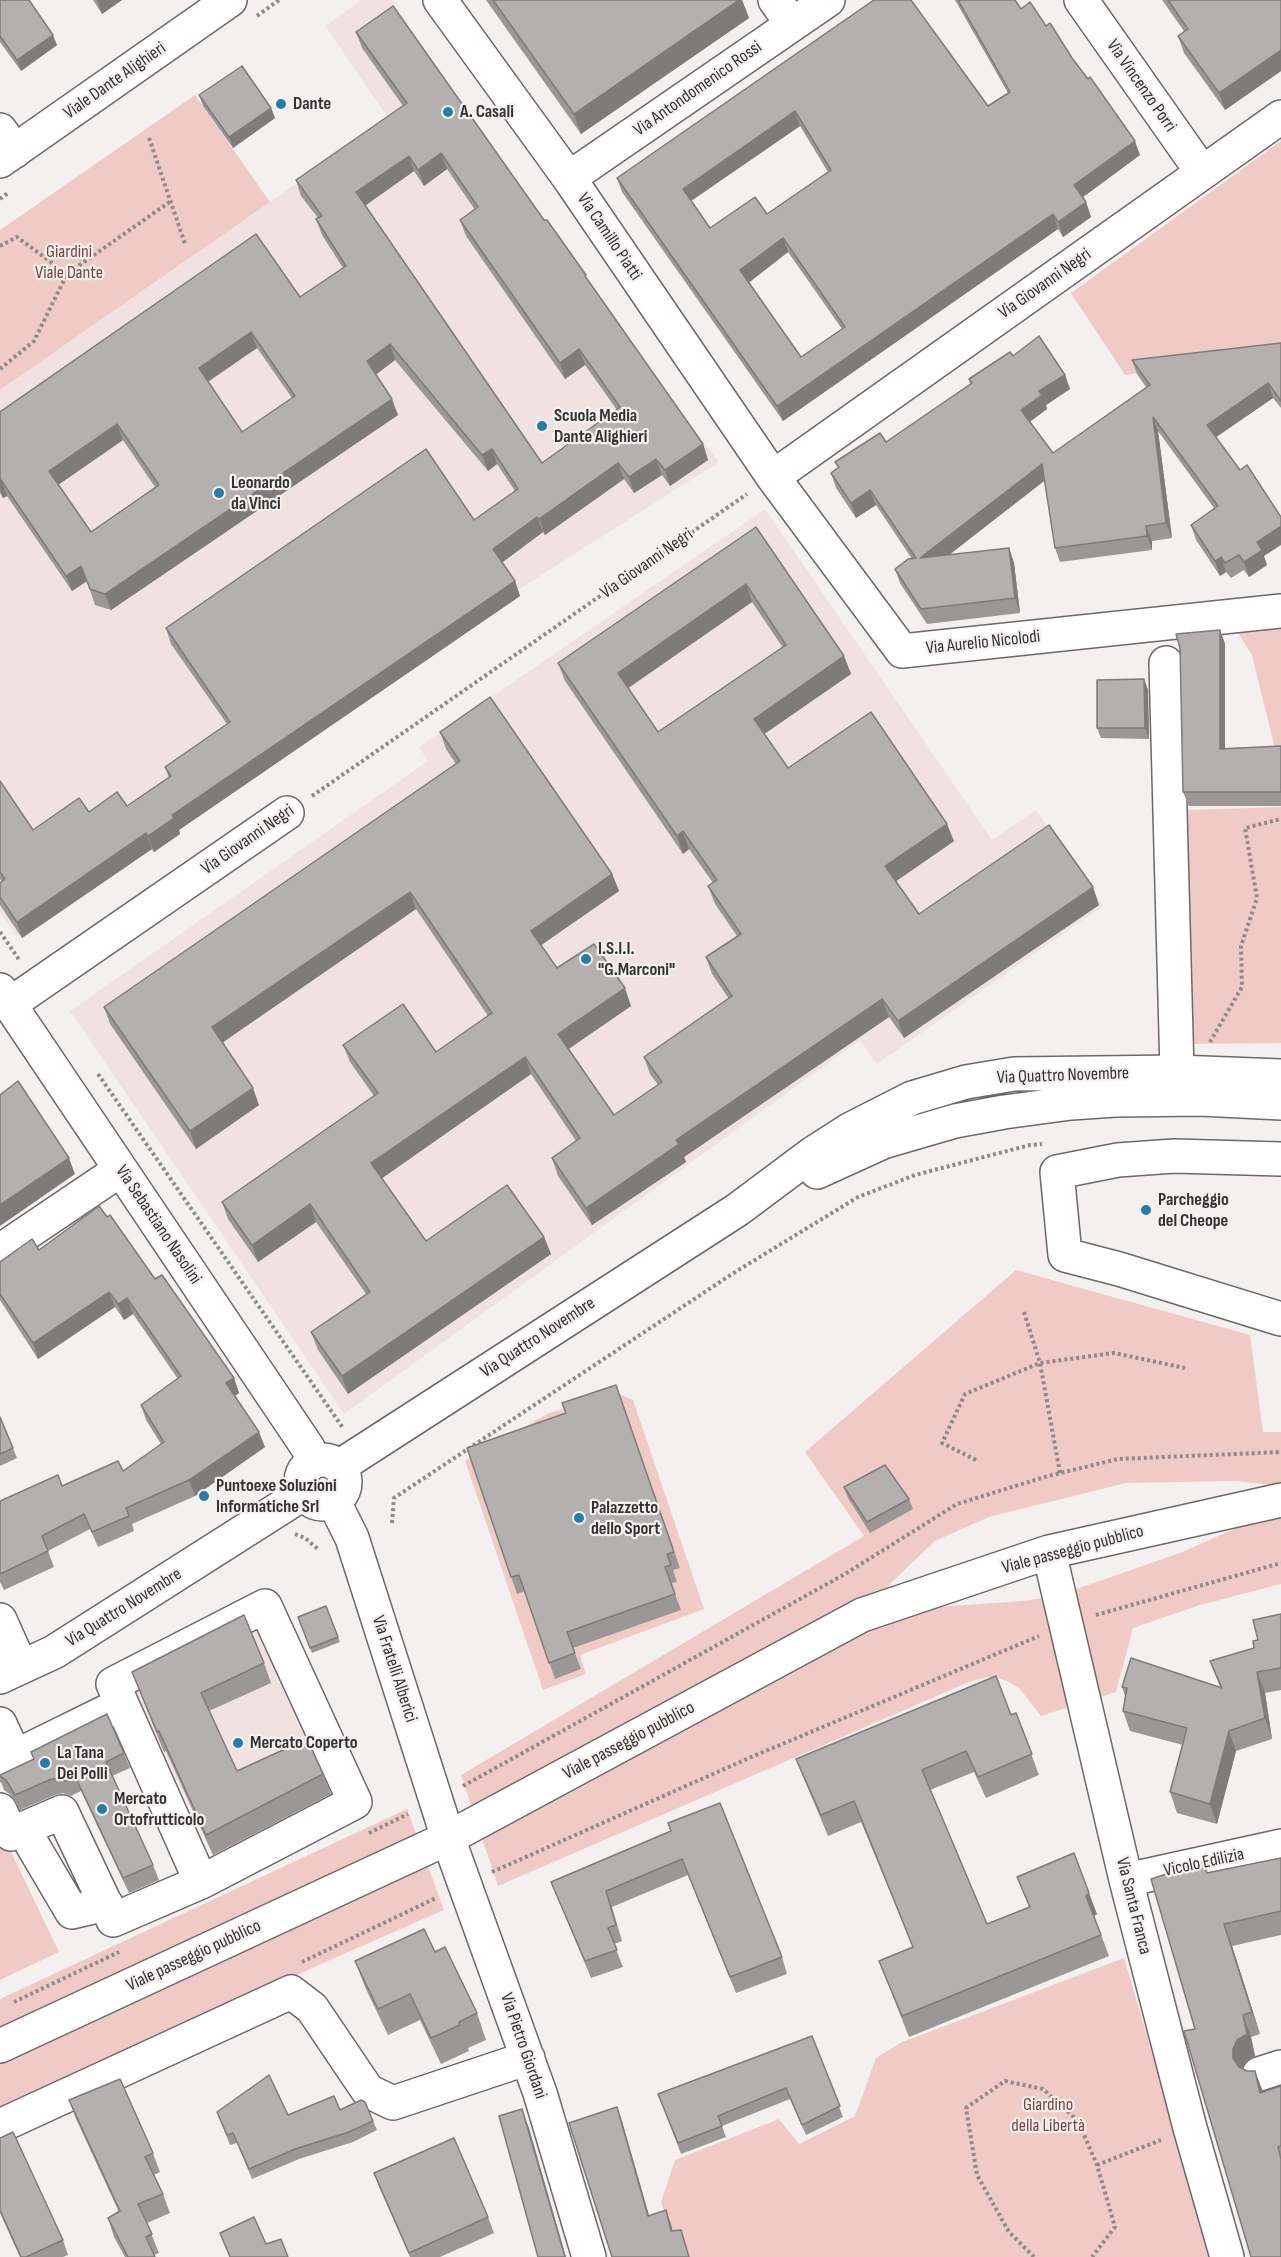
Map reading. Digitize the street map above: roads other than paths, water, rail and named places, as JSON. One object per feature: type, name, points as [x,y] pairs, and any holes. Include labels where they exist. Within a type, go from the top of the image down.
[{"type":"street","name":"Viale Dante Alighieri","points":[[5,147],[230,0]]},
{"type":"street","name":"Via Camillo Piatti","points":[[440,0],[569,178],[773,477]]},
{"type":"street","name":"Via Antondomenico Rossi","points":[[569,178],[784,12],[828,0]]},
{"type":"street","name":"Via Vincenzo Porri","points":[[1081,0],[1202,172]]},
{"type":"street","name":"Via Giovanni Negri","points":[[773,477],[1281,117]]},
{"type":"street","name":"Via Aurelio Nicolodi","points":[[773,477],[902,651],[1281,611]]},
{"type":"street","points":[[956,1121],[991,1101],[1018,1095],[1072,1088],[1155,1086],[1177,1072],[1166,663]]},
{"type":"street","name":"Via Giovanni Negri","points":[[5,997],[287,813]]},
{"type":"street","name":"Via Sebastiano Nasolini","points":[[5,997],[308,1448],[327,1464]]},
{"type":"street","name":"Via Quattro Novembre","points":[[327,1464],[737,1210],[812,1154],[885,1110],[937,1089],[1014,1074],[1177,1072],[1281,1076]]},
{"type":"street","points":[[1246,1075],[1271,1087],[1281,1088]]},
{"type":"street","name":"Via Quattro Novembre","points":[[737,1210],[852,1155],[884,1142],[956,1121],[1039,1107],[1115,1100],[1201,1099],[1281,1103]]},
{"type":"street","points":[[1281,1159],[1163,1157],[1118,1160],[1057,1172],[1065,1255],[1281,1319]]},
{"type":"street","points":[[0,1251],[120,1170]]},
{"type":"street","points":[[319,1498],[301,1486],[303,1472],[327,1464]]},
{"type":"street","name":"Via Quattro Novembre","points":[[10,1672],[54,1652],[319,1498]]},
{"type":"street","name":"Via Fratelli Alberici","points":[[319,1498],[352,1538],[448,1838]]},
{"type":"street","name":"Viale passeggio pubblico","points":[[0,2046],[448,1838],[862,1615],[1049,1552],[1281,1500]]},
{"type":"street","name":"Via Santa Franca","points":[[1049,1552],[1126,1880],[1192,2107],[1227,2257]]},
{"type":"street","points":[[11,1819],[72,1912],[106,1904],[113,1920],[201,1882],[355,1802],[265,1606],[113,1684],[201,1882]]},
{"type":"street","points":[[0,1620],[10,1672]]},
{"type":"street","points":[[0,1724],[8,1760],[122,1704]]},
{"type":"street","name":"Via Pietro Giordani","points":[[448,1838],[540,2093],[589,2257]]},
{"type":"street","name":"Vicolo Edilizia","points":[[1126,1880],[1281,1846]]},
{"type":"street","points":[[0,2126],[291,1992],[312,2008],[368,2091],[393,2103],[528,2058]]},
{"type":"place","name":"Dante","points":[[281,104]]},
{"type":"place","name":"A. Casali","points":[[448,112]]},
{"type":"place","name":"Scuola Media Dante Alighieri","points":[[542,426]]},
{"type":"place","name":"Leonardo da Vinci","points":[[219,493]]},
{"type":"place","name":"I.S.I.I. \"G.Marconi\"","points":[[586,959]]},
{"type":"place","name":"Parcheggio del Cheope","points":[[1146,1210]]},
{"type":"place","name":"Puntoexe Soluzioni Informatiche Srl","points":[[204,1496]]},
{"type":"place","name":"Palazzetto dello Sport","points":[[579,1518]]},
{"type":"place","name":"Mercato Coperto","points":[[238,1743]]},
{"type":"place","name":"La Tana Dei Polli","points":[[45,1763]]},
{"type":"place","name":"Mercato Ortofrutticolo","points":[[102,1809]]},
{"type":"park label","name":"Giardini Viale Dante","points":[[69,262]]},
{"type":"park label","name":"Giardino della Libertà","points":[[1048,2115]]}]
